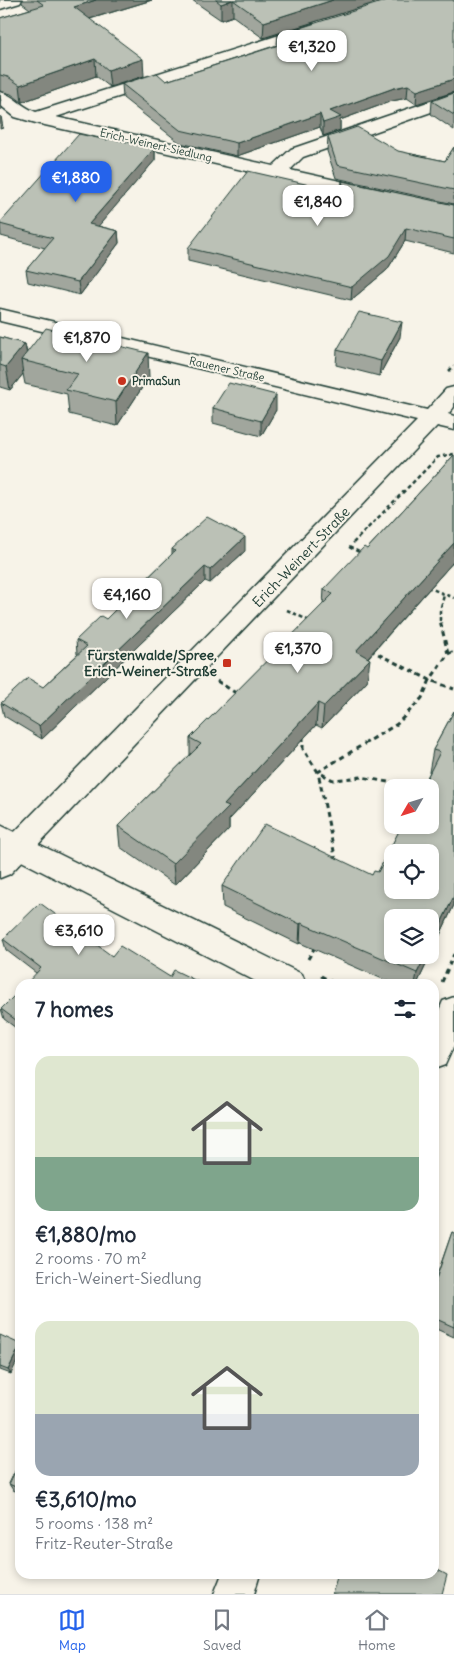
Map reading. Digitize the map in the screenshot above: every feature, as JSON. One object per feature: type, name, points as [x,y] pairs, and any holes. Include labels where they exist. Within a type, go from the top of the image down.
[{"type":"street","points":[[0,4],[14,0]]},
{"type":"street","points":[[36,118],[333,23]]},
{"type":"street","name":"Erich-Weinert-Siedlung","points":[[0,97],[21,113],[36,118],[391,198]]},
{"type":"street","points":[[277,172],[297,153],[454,98]]},
{"type":"street","name":"Rauener Straße","points":[[0,315],[443,421]]},
{"type":"street","points":[[443,421],[454,394]]},
{"type":"street","name":"Erich-Weinert-Straße","points":[[6,850],[262,597],[400,454],[443,421]]},
{"type":"street","points":[[6,850],[297,975]]},
{"type":"street","points":[[439,1054],[447,998]]},
{"type":"street","points":[[234,1594],[239,1579]]},
{"type":"path","points":[[342,554],[438,458],[454,454]]},
{"type":"path","points":[[349,547],[367,556]]},
{"type":"path","points":[[427,586],[454,598]]},
{"type":"path","points":[[444,595],[439,609],[439,627],[448,654]]},
{"type":"path","points":[[262,597],[314,623]]},
{"type":"path","points":[[281,616],[288,610]]},
{"type":"path","points":[[368,649],[430,680],[454,689]]},
{"type":"path","points":[[318,772],[397,724],[422,698],[430,680],[448,654],[454,651]]},
{"type":"path","points":[[210,688],[223,674]]},
{"type":"path","points":[[217,681],[240,696]]},
{"type":"path","points":[[295,730],[303,735],[304,749],[318,772],[336,864]]},
{"type":"path","points":[[318,772],[333,780],[362,777],[384,781]]},
{"type":"path","points":[[297,975],[319,941]]},
{"type":"path","points":[[447,998],[454,954]]},
{"type":"building","points":[[37,0],[96,0],[74,7],[143,59],[108,70],[95,59],[20,85],[8,77],[0,75],[0,18],[44,5]]},
{"type":"building","points":[[216,0],[232,0],[221,4]]},
{"type":"building","points":[[233,0],[333,0],[264,22]]},
{"type":"building","points":[[388,0],[454,0],[454,79],[417,91],[408,85],[394,88],[330,111],[341,117],[323,123],[320,114],[237,143],[180,130],[122,84],[157,73],[166,81],[288,42],[278,35]]},
{"type":"building","points":[[454,93],[454,115],[432,101]]},
{"type":"building","points":[[357,127],[398,151],[445,161],[454,147],[454,190],[337,165],[328,137]]},
{"type":"building","points":[[79,134],[107,140],[109,138],[155,148],[89,224],[118,231],[78,282],[26,270],[53,238],[0,223]]},
{"type":"building","points":[[248,171],[345,193],[342,181],[454,205],[454,239],[406,228],[389,256],[352,287],[188,248]]},
{"type":"building","points":[[359,312],[402,322],[381,361],[337,350]]},
{"type":"building","points":[[46,328],[148,353],[116,402],[66,390],[78,374],[21,360]]},
{"type":"building","points":[[0,337],[25,344],[6,367],[0,365]]},
{"type":"building","points":[[229,383],[276,395],[261,421],[213,408]]},
{"type":"building","points":[[454,455],[454,543],[356,651],[370,659],[324,706],[318,703],[224,805],[229,807],[173,864],[118,826],[201,744],[190,738],[333,594],[324,589],[364,547],[367,549]]},
{"type":"building","points":[[207,517],[245,537],[210,570],[205,567],[39,726],[1,703],[28,678],[43,687],[87,646],[76,640],[101,616],[106,619],[175,551],[172,549]]},
{"type":"building","points":[[454,711],[454,896],[439,927],[439,909],[384,909],[384,959],[300,924],[222,886],[265,824],[372,875],[374,871],[378,872],[384,860],[384,899],[439,899],[439,844],[392,844],[397,834],[439,834],[439,779],[426,779],[440,752],[433,750]]},
{"type":"building","points":[[40,903],[112,956],[120,946],[170,977],[174,970],[193,979],[31,979],[41,968],[3,939]]},
{"type":"building","points":[[396,964],[422,964],[417,973]]},
{"type":"building","points":[[15,995],[15,1019],[1,1009]]},
{"type":"building","points":[[452,1232],[454,1233],[454,1327],[439,1320],[439,1270]]},
{"type":"building","points":[[0,1335],[15,1342],[15,1356],[8,1370],[0,1367]]},
{"type":"building","points":[[15,1471],[15,1487],[9,1484]]},
{"type":"building","points":[[439,1571],[447,1575],[442,1594],[332,1594],[336,1579],[439,1579]]},
{"type":"place","name":"PrimaSun","points":[[122,381]]},
{"type":"place","name":"Fürstenwalde/Spree, Erich-Weinert-Straße","points":[[227,663]]}]
